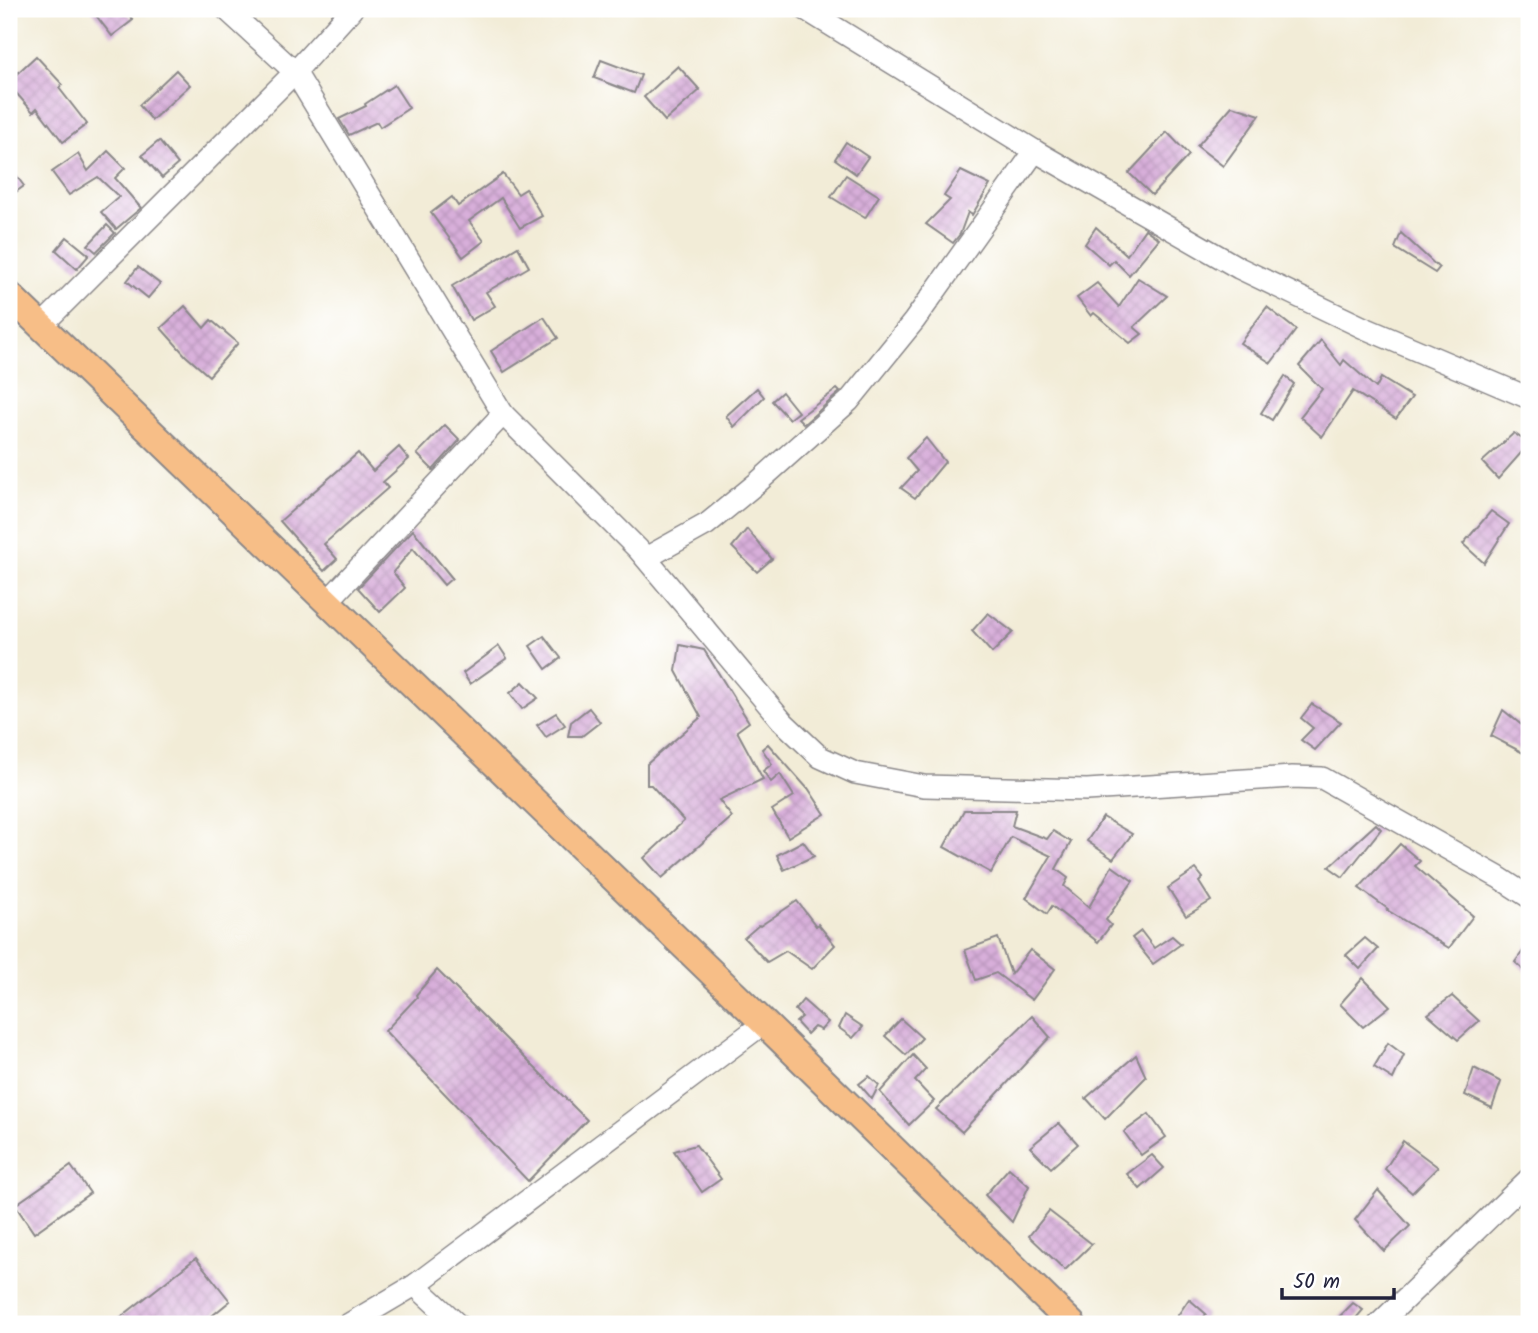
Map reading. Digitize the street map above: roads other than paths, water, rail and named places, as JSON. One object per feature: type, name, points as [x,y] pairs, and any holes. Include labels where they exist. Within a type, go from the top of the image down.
[{"type":"main road","points":[[9,295],[1072,1324]]},
{"type":"street","points":[[226,9],[295,72],[503,414],[646,558],[782,721],[820,757],[855,773],[924,786],[1087,790],[1292,777],[1322,778],[1529,897]]},
{"type":"street","points":[[40,327],[295,72],[352,9]]},
{"type":"street","points":[[805,9],[1035,151],[1239,268],[1362,327],[1529,398]]},
{"type":"street","points":[[646,558],[707,524],[849,401],[914,321],[1035,151]]},
{"type":"street","points":[[328,601],[503,414]]},
{"type":"street","points":[[349,1324],[415,1285],[764,1023]]},
{"type":"street","points":[[1379,1324],[1529,1179]]},
{"type":"street","points":[[415,1285],[457,1324]]}]
